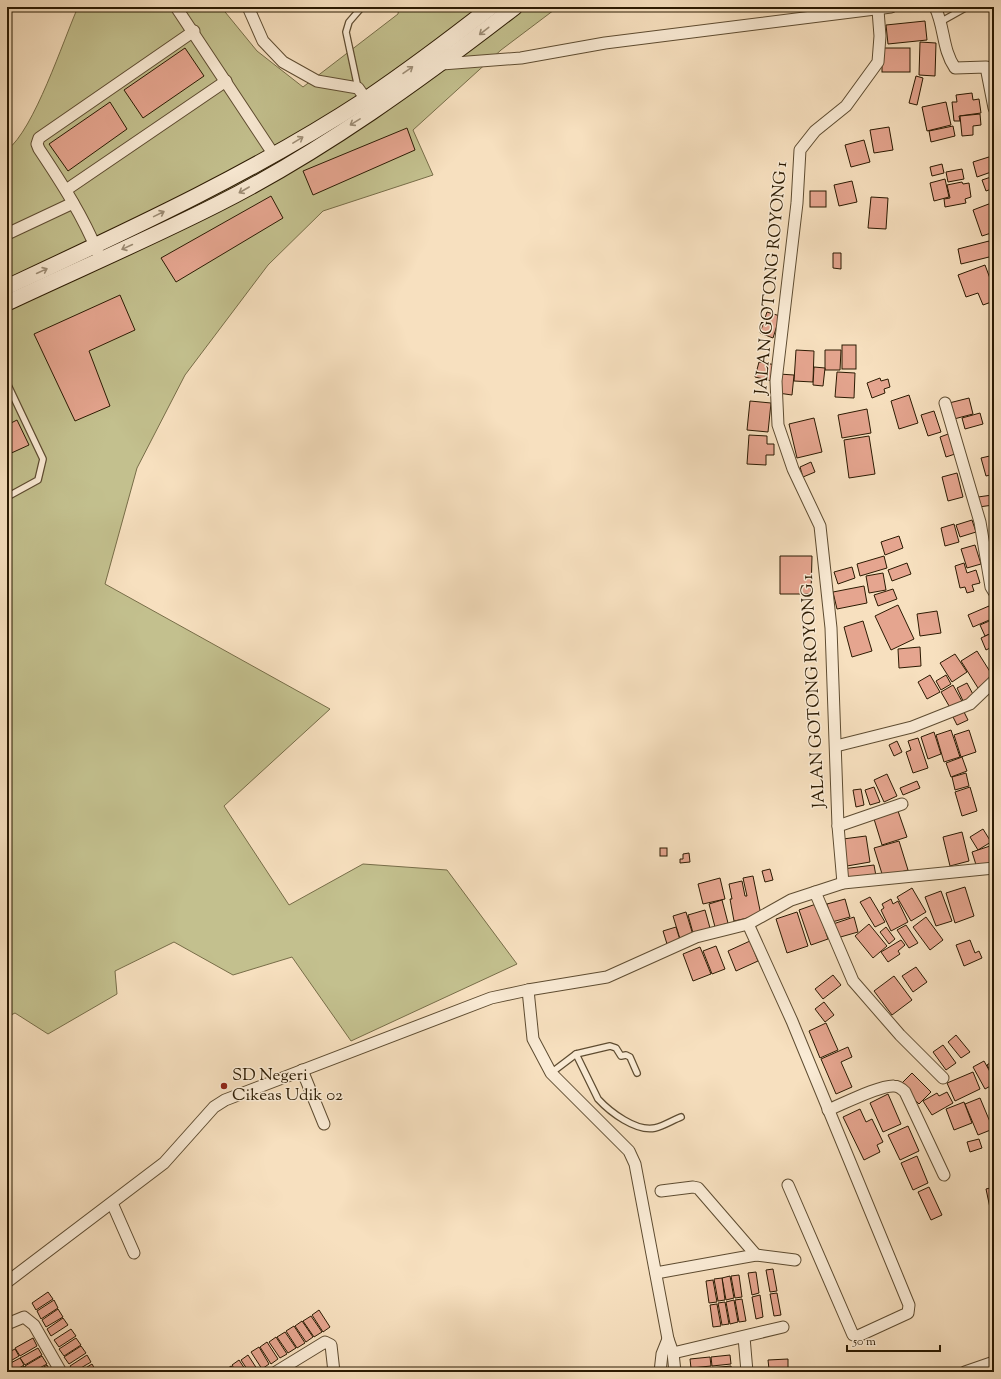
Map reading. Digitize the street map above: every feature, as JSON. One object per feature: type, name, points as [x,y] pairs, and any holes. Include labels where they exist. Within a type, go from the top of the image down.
[{"type":"main road","points":[[438,58],[491,7]]},
{"type":"main road","points":[[7,303],[274,155],[366,99],[438,58],[514,7]]},
{"type":"main road","points":[[7,287],[218,204],[297,159],[366,99]]},
{"type":"street","points":[[176,7],[194,31],[274,155]]},
{"type":"street","points":[[248,7],[263,41],[283,62],[317,81],[366,99]]},
{"type":"street","points":[[438,58],[520,58],[605,43],[878,10],[891,7]]},
{"type":"street","points":[[935,7],[942,21],[948,57],[955,68],[990,66],[994,108]]},
{"type":"street","name":"JALAN GOTONG ROYONG 1","points":[[843,883],[838,826],[831,628],[820,526],[793,469],[778,425],[776,381],[797,202],[800,150],[815,131],[846,106],[878,62],[880,36],[878,10]]},
{"type":"street","points":[[98,252],[66,190],[39,149],[37,144],[39,138],[194,31]]},
{"type":"street","points":[[66,190],[226,81]]},
{"type":"street","points":[[7,234],[73,203]]},
{"type":"street","points":[[945,403],[980,522],[991,587],[994,592]]},
{"type":"street","points":[[836,746],[912,727],[970,704],[994,681]]},
{"type":"street","points":[[838,826],[902,804]]},
{"type":"street","points":[[7,1282],[164,1163],[214,1107],[225,1100],[491,998],[528,990],[607,977],[696,937],[748,924],[791,900],[843,883],[994,868]]},
{"type":"street","points":[[815,892],[856,984],[900,1035],[943,1078]]},
{"type":"street","points":[[748,924],[792,1021],[909,1305],[908,1313],[858,1336],[853,1335],[788,1185]]},
{"type":"street","points":[[528,990],[533,1040],[551,1073],[629,1151],[635,1164],[668,1338],[674,1353],[674,1372]]},
{"type":"street","points":[[302,1070],[324,1124]]},
{"type":"street","points":[[828,1110],[881,1089],[891,1086],[900,1088],[905,1092],[944,1175]]},
{"type":"street","points":[[662,1191],[698,1188],[756,1255]]},
{"type":"street","points":[[112,1203],[134,1253]]},
{"type":"street","points":[[656,1273],[756,1255],[796,1260]]},
{"type":"street","points":[[7,1324],[24,1317],[34,1325],[61,1372]]},
{"type":"street","points":[[674,1353],[783,1327]]},
{"type":"street","points":[[744,1337],[747,1372]]},
{"type":"street","points":[[660,1372],[662,1354],[668,1338]]},
{"type":"street","points":[[276,1372],[325,1342],[331,1345],[334,1372]]},
{"type":"street","points":[[965,1372],[994,1362]]},
{"type":"lane","points":[[362,7],[349,22],[346,32],[366,99]]},
{"type":"lane","points":[[942,21],[967,7]]},
{"type":"lane","points":[[7,384],[43,459],[38,480],[7,497]]},
{"type":"lane","points":[[551,1073],[576,1054],[610,1046],[616,1048],[621,1056],[626,1055],[630,1057],[637,1073]]},
{"type":"lane","points":[[576,1054],[602,1105],[631,1123],[653,1128],[681,1117]]},
{"type":"shaded area","points":[[78,7],[221,7],[257,51],[303,87],[398,14],[399,7],[558,7],[501,50],[413,130],[433,175],[323,211],[268,265],[185,375],[137,468],[105,584],[330,709],[224,806],[289,905],[363,864],[447,870],[517,964],[351,1041],[292,957],[233,975],[174,942],[115,971],[117,994],[48,1034],[15,1013],[7,1017],[7,150],[17,140],[37,105]]},
{"type":"building","points":[[925,21],[927,40],[888,44],[886,25]]},
{"type":"building","points":[[920,42],[936,43],[935,76],[919,75]]},
{"type":"building","points":[[185,48],[204,76],[143,118],[124,90]]},
{"type":"building","points":[[882,48],[910,48],[910,72],[882,72]]},
{"type":"building","points":[[916,76],[923,78],[917,105],[909,103]]},
{"type":"building","points":[[972,93],[973,100],[979,99],[981,113],[959,116],[960,121],[954,121],[952,102],[957,102],[956,95]]},
{"type":"building","points":[[110,102],[127,129],[68,171],[49,144]]},
{"type":"building","points":[[946,102],[951,125],[927,131],[922,107]]},
{"type":"building","points":[[980,114],[981,125],[973,126],[973,135],[962,136],[960,116]]},
{"type":"building","points":[[953,126],[955,136],[931,142],[929,131]]},
{"type":"building","points":[[889,127],[893,150],[874,153],[870,130]]},
{"type":"building","points":[[407,128],[415,150],[313,195],[303,171]]},
{"type":"building","points":[[864,140],[870,162],[851,167],[845,145]]},
{"type":"building","points":[[992,156],[994,171],[977,177],[973,162]]},
{"type":"building","points":[[942,164],[944,173],[932,176],[930,167]]},
{"type":"building","points":[[962,169],[964,179],[948,182],[946,172]]},
{"type":"building","points":[[994,176],[994,188],[986,191],[982,180]]},
{"type":"building","points":[[945,179],[949,197],[934,201],[930,183]]},
{"type":"building","points":[[852,181],[857,202],[839,206],[834,185]]},
{"type":"building","points":[[962,182],[963,184],[969,183],[971,197],[965,199],[966,203],[945,207],[944,199],[950,198],[947,185]]},
{"type":"building","points":[[810,191],[826,191],[826,207],[810,207]]},
{"type":"building","points":[[271,196],[283,218],[176,282],[161,258]]},
{"type":"building","points":[[871,197],[888,198],[886,229],[868,228]]},
{"type":"building","points":[[994,202],[994,232],[982,236],[973,210]]},
{"type":"building","points":[[989,241],[993,256],[961,264],[958,249]]},
{"type":"building","points":[[833,253],[841,253],[841,269],[833,268]]},
{"type":"building","points":[[985,265],[994,289],[994,301],[983,305],[978,293],[966,297],[958,275]]},
{"type":"building","points":[[120,295],[135,330],[89,351],[110,406],[75,421],[34,334]]},
{"type":"building","points":[[767,312],[780,316],[773,338],[760,333]]},
{"type":"building","points":[[842,345],[856,345],[856,369],[842,369]]},
{"type":"building","points":[[796,350],[814,351],[813,382],[794,381]]},
{"type":"building","points":[[825,350],[841,350],[840,370],[825,370]]},
{"type":"building","points":[[759,362],[776,365],[772,381],[755,377]]},
{"type":"building","points":[[814,367],[825,368],[823,386],[813,385]]},
{"type":"building","points":[[837,372],[855,373],[854,398],[835,397]]},
{"type":"building","points":[[779,374],[794,375],[792,395],[778,393]]},
{"type":"building","points":[[880,378],[881,381],[888,379],[890,387],[884,389],[885,393],[872,398],[867,383]]},
{"type":"building","points":[[909,395],[918,423],[899,429],[891,401]]},
{"type":"building","points":[[969,398],[973,414],[954,419],[949,403]]},
{"type":"building","points":[[750,401],[771,403],[768,432],[747,430]]},
{"type":"building","points":[[867,409],[871,433],[842,438],[838,415]]},
{"type":"building","points":[[934,411],[941,432],[928,436],[921,415]]},
{"type":"building","points":[[980,413],[983,424],[965,429],[962,418]]},
{"type":"building","points":[[814,418],[822,452],[797,458],[789,424]]},
{"type":"building","points":[[17,420],[29,445],[7,455],[7,425]]},
{"type":"building","points":[[951,433],[958,453],[946,457],[940,437]]},
{"type":"building","points":[[749,435],[767,436],[767,444],[774,444],[774,455],[766,455],[766,465],[747,464]]},
{"type":"building","points":[[869,436],[875,474],[849,478],[844,440]]},
{"type":"building","points":[[994,455],[994,474],[986,476],[981,458]]},
{"type":"building","points":[[811,462],[815,472],[803,477],[800,467]]},
{"type":"building","points":[[957,473],[963,497],[948,501],[942,477]]},
{"type":"building","points":[[992,495],[993,505],[979,507],[978,497]]},
{"type":"building","points":[[972,520],[976,532],[960,537],[956,525]]},
{"type":"building","points":[[954,524],[959,542],[945,546],[941,528]]},
{"type":"building","points":[[899,536],[903,548],[885,555],[881,542]]},
{"type":"building","points":[[975,545],[981,564],[967,568],[961,549]]},
{"type":"building","points":[[780,556],[812,556],[811,594],[780,594]]},
{"type":"building","points":[[884,556],[887,568],[860,576],[857,564]]},
{"type":"building","points":[[907,563],[911,574],[892,581],[888,570]]},
{"type":"building","points":[[964,563],[967,573],[976,570],[980,583],[972,585],[974,591],[967,593],[965,587],[960,588],[955,566]]},
{"type":"building","points":[[852,567],[855,578],[838,584],[834,572]]},
{"type":"building","points":[[883,573],[886,590],[869,593],[866,576]]},
{"type":"building","points":[[864,586],[867,603],[837,609],[833,592]]},
{"type":"building","points":[[893,589],[897,599],[878,606],[874,595]]},
{"type":"building","points":[[898,605],[914,639],[891,650],[875,616]]},
{"type":"building","points":[[989,606],[994,618],[973,627],[968,615]]},
{"type":"building","points":[[937,611],[941,633],[920,636],[917,614]]},
{"type":"building","points":[[994,619],[994,632],[985,636],[980,625]]},
{"type":"building","points":[[863,621],[872,651],[852,657],[844,627]]},
{"type":"building","points":[[994,632],[994,646],[986,650],[981,638]]},
{"type":"building","points":[[920,647],[921,666],[899,668],[898,649]]},
{"type":"building","points":[[977,651],[994,678],[978,688],[961,661]]},
{"type":"building","points":[[955,654],[967,672],[952,682],[940,663]]},
{"type":"building","points":[[930,675],[940,692],[927,699],[918,682]]},
{"type":"building","points":[[946,675],[951,684],[941,690],[936,681]]},
{"type":"building","points":[[967,683],[975,698],[964,703],[957,688]]},
{"type":"building","points":[[953,685],[964,705],[952,711],[941,692]]},
{"type":"building","points":[[964,712],[968,720],[957,725],[953,717]]},
{"type":"building","points":[[951,730],[960,757],[944,762],[936,735]]},
{"type":"building","points":[[969,730],[976,752],[961,757],[954,735]]},
{"type":"building","points":[[934,732],[941,754],[928,759],[921,737]]},
{"type":"building","points":[[918,738],[928,768],[913,773],[906,752],[911,750],[908,741]]},
{"type":"building","points":[[897,741],[902,752],[894,756],[889,745]]},
{"type":"building","points":[[962,757],[967,771],[951,777],[946,763]]},
{"type":"building","points":[[966,773],[969,786],[955,790],[952,777]]},
{"type":"building","points":[[887,774],[897,796],[884,802],[874,780]]},
{"type":"building","points":[[917,781],[920,788],[903,795],[900,788]]},
{"type":"building","points":[[874,787],[880,802],[870,805],[865,790]]},
{"type":"building","points":[[970,787],[977,811],[962,816],[955,792]]},
{"type":"building","points":[[861,789],[864,805],[856,807],[853,790]]},
{"type":"building","points":[[898,811],[907,837],[882,845],[874,819]]},
{"type":"building","points":[[983,829],[991,842],[978,850],[970,837]]},
{"type":"building","points":[[962,832],[969,861],[950,866],[943,837]]},
{"type":"building","points":[[866,836],[870,862],[847,866],[843,839]]},
{"type":"building","points":[[899,841],[908,870],[883,877],[874,848]]},
{"type":"building","points":[[990,846],[994,863],[977,868],[972,852]]},
{"type":"building","points":[[660,848],[667,848],[667,856],[660,856]]},
{"type":"building","points":[[689,853],[690,862],[680,863],[680,859],[683,859],[683,854]]},
{"type":"building","points":[[874,865],[876,876],[844,881],[842,869]]},
{"type":"building","points":[[770,869],[773,880],[765,882],[762,871]]},
{"type":"building","points":[[753,876],[761,915],[734,921],[729,884],[742,881],[745,896],[747,896],[743,878]]},
{"type":"building","points":[[720,878],[725,899],[703,904],[698,884]]},
{"type":"building","points":[[965,887],[974,916],[955,923],[946,893]]},
{"type":"building","points":[[912,888],[926,912],[911,921],[897,897]]},
{"type":"building","points":[[941,891],[952,921],[936,926],[925,897]]},
{"type":"building","points":[[870,897],[885,922],[875,927],[860,902]]},
{"type":"building","points":[[845,899],[850,917],[832,922],[827,904]]},
{"type":"building","points":[[891,899],[893,904],[898,901],[908,922],[891,931],[881,910],[884,908],[882,904]]},
{"type":"building","points":[[722,900],[728,923],[715,927],[709,904]]},
{"type":"building","points":[[816,904],[828,939],[811,945],[799,910]]},
{"type":"building","points":[[705,910],[710,928],[693,933],[688,915]]},
{"type":"building","points":[[686,912],[693,935],[680,939],[673,916]]},
{"type":"building","points":[[797,912],[808,946],[787,953],[776,919]]},
{"type":"building","points":[[854,917],[858,932],[837,938],[833,924]]},
{"type":"building","points":[[926,917],[943,940],[930,950],[913,927]]},
{"type":"building","points":[[869,924],[887,946],[873,958],[855,936]]},
{"type":"building","points":[[906,925],[918,943],[909,948],[897,930]]},
{"type":"building","points":[[676,927],[680,940],[667,944],[663,931]]},
{"type":"building","points":[[886,927],[895,939],[889,944],[880,932]]},
{"type":"building","points":[[901,940],[905,945],[898,951],[900,954],[888,962],[881,952]]},
{"type":"building","points":[[970,940],[975,953],[979,951],[982,958],[964,966],[956,945]]},
{"type":"building","points":[[750,941],[758,961],[736,971],[728,951]]},
{"type":"building","points":[[716,946],[725,969],[712,974],[703,951]]},
{"type":"building","points":[[700,947],[711,974],[693,981],[683,954]]},
{"type":"building","points":[[916,967],[927,982],[913,992],[902,976]]},
{"type":"building","points":[[833,975],[841,985],[823,999],[815,989]]},
{"type":"building","points":[[894,976],[912,1000],[892,1015],[874,991]]},
{"type":"building","points":[[824,1002],[834,1015],[825,1022],[815,1009]]},
{"type":"building","points":[[826,1023],[838,1050],[820,1058],[809,1031]]},
{"type":"building","points":[[956,1035],[970,1052],[961,1058],[948,1042]]},
{"type":"building","points":[[943,1045],[956,1063],[946,1070],[933,1052]]},
{"type":"building","points":[[848,1047],[852,1057],[841,1062],[852,1087],[836,1094],[821,1059]]},
{"type":"building","points":[[994,1060],[994,1078],[987,1065]]},
{"type":"building","points":[[984,1061],[994,1079],[994,1084],[985,1089],[973,1067]]},
{"type":"building","points":[[973,1072],[980,1089],[955,1101],[947,1083]]},
{"type":"building","points":[[912,1073],[931,1092],[919,1104],[900,1085]]},
{"type":"building","points":[[947,1092],[953,1103],[932,1115],[923,1101],[937,1093],[939,1096]]},
{"type":"building","points":[[888,1094],[901,1124],[883,1132],[870,1103]]},
{"type":"building","points":[[980,1098],[993,1129],[978,1135],[965,1104]]},
{"type":"building","points":[[964,1102],[972,1123],[954,1130],[946,1109]]},
{"type":"building","points":[[860,1109],[866,1122],[872,1119],[883,1142],[877,1145],[880,1152],[864,1160],[843,1117]]},
{"type":"building","points":[[908,1126],[919,1151],[900,1160],[888,1135]]},
{"type":"building","points":[[979,1139],[982,1148],[970,1152],[967,1142]]},
{"type":"building","points":[[917,1156],[928,1183],[913,1190],[901,1163]]},
{"type":"building","points":[[929,1187],[942,1215],[931,1220],[918,1192]]},
{"type":"building","points":[[994,1187],[994,1207],[990,1208],[986,1189]]},
{"type":"building","points":[[773,1269],[777,1291],[770,1292],[766,1270]]},
{"type":"building","points":[[756,1272],[759,1293],[752,1295],[748,1273]]},
{"type":"building","points":[[739,1275],[742,1297],[735,1298],[731,1276]]},
{"type":"building","points":[[730,1276],[734,1298],[726,1300],[722,1278]]},
{"type":"building","points":[[722,1278],[725,1300],[718,1301],[714,1279]]},
{"type":"building","points":[[713,1280],[717,1302],[709,1303],[706,1281]]},
{"type":"building","points":[[48,1292],[53,1299],[36,1310],[32,1303]]},
{"type":"building","points":[[777,1293],[781,1315],[774,1316],[770,1294]]},
{"type":"building","points":[[760,1295],[763,1317],[756,1319],[752,1297]]},
{"type":"building","points":[[742,1299],[746,1321],[739,1322],[735,1300]]},
{"type":"building","points":[[54,1300],[58,1308],[41,1319],[37,1311]]},
{"type":"building","points":[[734,1300],[738,1322],[730,1324],[726,1302]]},
{"type":"building","points":[[725,1302],[729,1324],[722,1325],[718,1303]]},
{"type":"building","points":[[717,1304],[721,1326],[713,1327],[710,1305]]},
{"type":"building","points":[[58,1309],[63,1317],[46,1327],[42,1320]]},
{"type":"building","points":[[319,1310],[330,1327],[323,1332],[312,1315]]},
{"type":"building","points":[[311,1316],[322,1332],[314,1337],[303,1321]]},
{"type":"building","points":[[63,1318],[68,1325],[51,1336],[47,1329]]},
{"type":"building","points":[[302,1321],[313,1337],[306,1342],[295,1326]]},
{"type":"building","points":[[294,1326],[305,1343],[297,1348],[286,1331]]},
{"type":"building","points":[[71,1329],[76,1336],[59,1347],[54,1340]]},
{"type":"building","points":[[285,1332],[296,1348],[288,1353],[277,1337]]},
{"type":"building","points":[[276,1337],[287,1354],[280,1358],[269,1342]]},
{"type":"building","points":[[33,1338],[37,1346],[20,1356],[15,1348]]},
{"type":"building","points":[[76,1338],[81,1345],[64,1356],[59,1349]]},
{"type":"building","points":[[267,1342],[278,1359],[271,1364],[260,1347]]},
{"type":"building","points":[[81,1346],[86,1353],[69,1364],[64,1357]]},
{"type":"building","points":[[259,1347],[269,1364],[262,1369],[251,1352]]},
{"type":"building","points":[[38,1348],[42,1355],[25,1365],[20,1358]]},
{"type":"building","points":[[15,1349],[19,1356],[7,1363],[7,1353]]},
{"type":"building","points":[[87,1355],[91,1362],[74,1372],[70,1366]]},
{"type":"building","points":[[248,1355],[259,1372],[249,1372],[241,1360]]},
{"type":"building","points":[[730,1355],[731,1364],[712,1366],[711,1357]]},
{"type":"building","points":[[42,1356],[47,1364],[32,1372],[28,1372],[25,1366]]},
{"type":"building","points":[[710,1357],[711,1366],[691,1368],[690,1359]]},
{"type":"building","points":[[20,1358],[24,1365],[13,1372],[7,1372],[7,1365]]},
{"type":"building","points":[[788,1359],[788,1368],[769,1369],[768,1360]]},
{"type":"building","points":[[239,1360],[247,1372],[236,1372],[232,1365]]},
{"type":"building","points":[[92,1364],[96,1371],[95,1372],[79,1372]]},
{"type":"building","points":[[47,1365],[51,1372],[36,1372]]},
{"type":"building","points":[[24,1366],[28,1372],[15,1372]]},
{"type":"building","points":[[231,1366],[235,1372],[224,1371]]},
{"type":"building","points":[[731,1366],[732,1372],[712,1372],[711,1368]]},
{"type":"building","points":[[711,1368],[711,1372],[691,1372],[691,1370]]},
{"type":"place","name":"SD Negeri Cikeas Udik 02","points":[[224,1086]]}]
